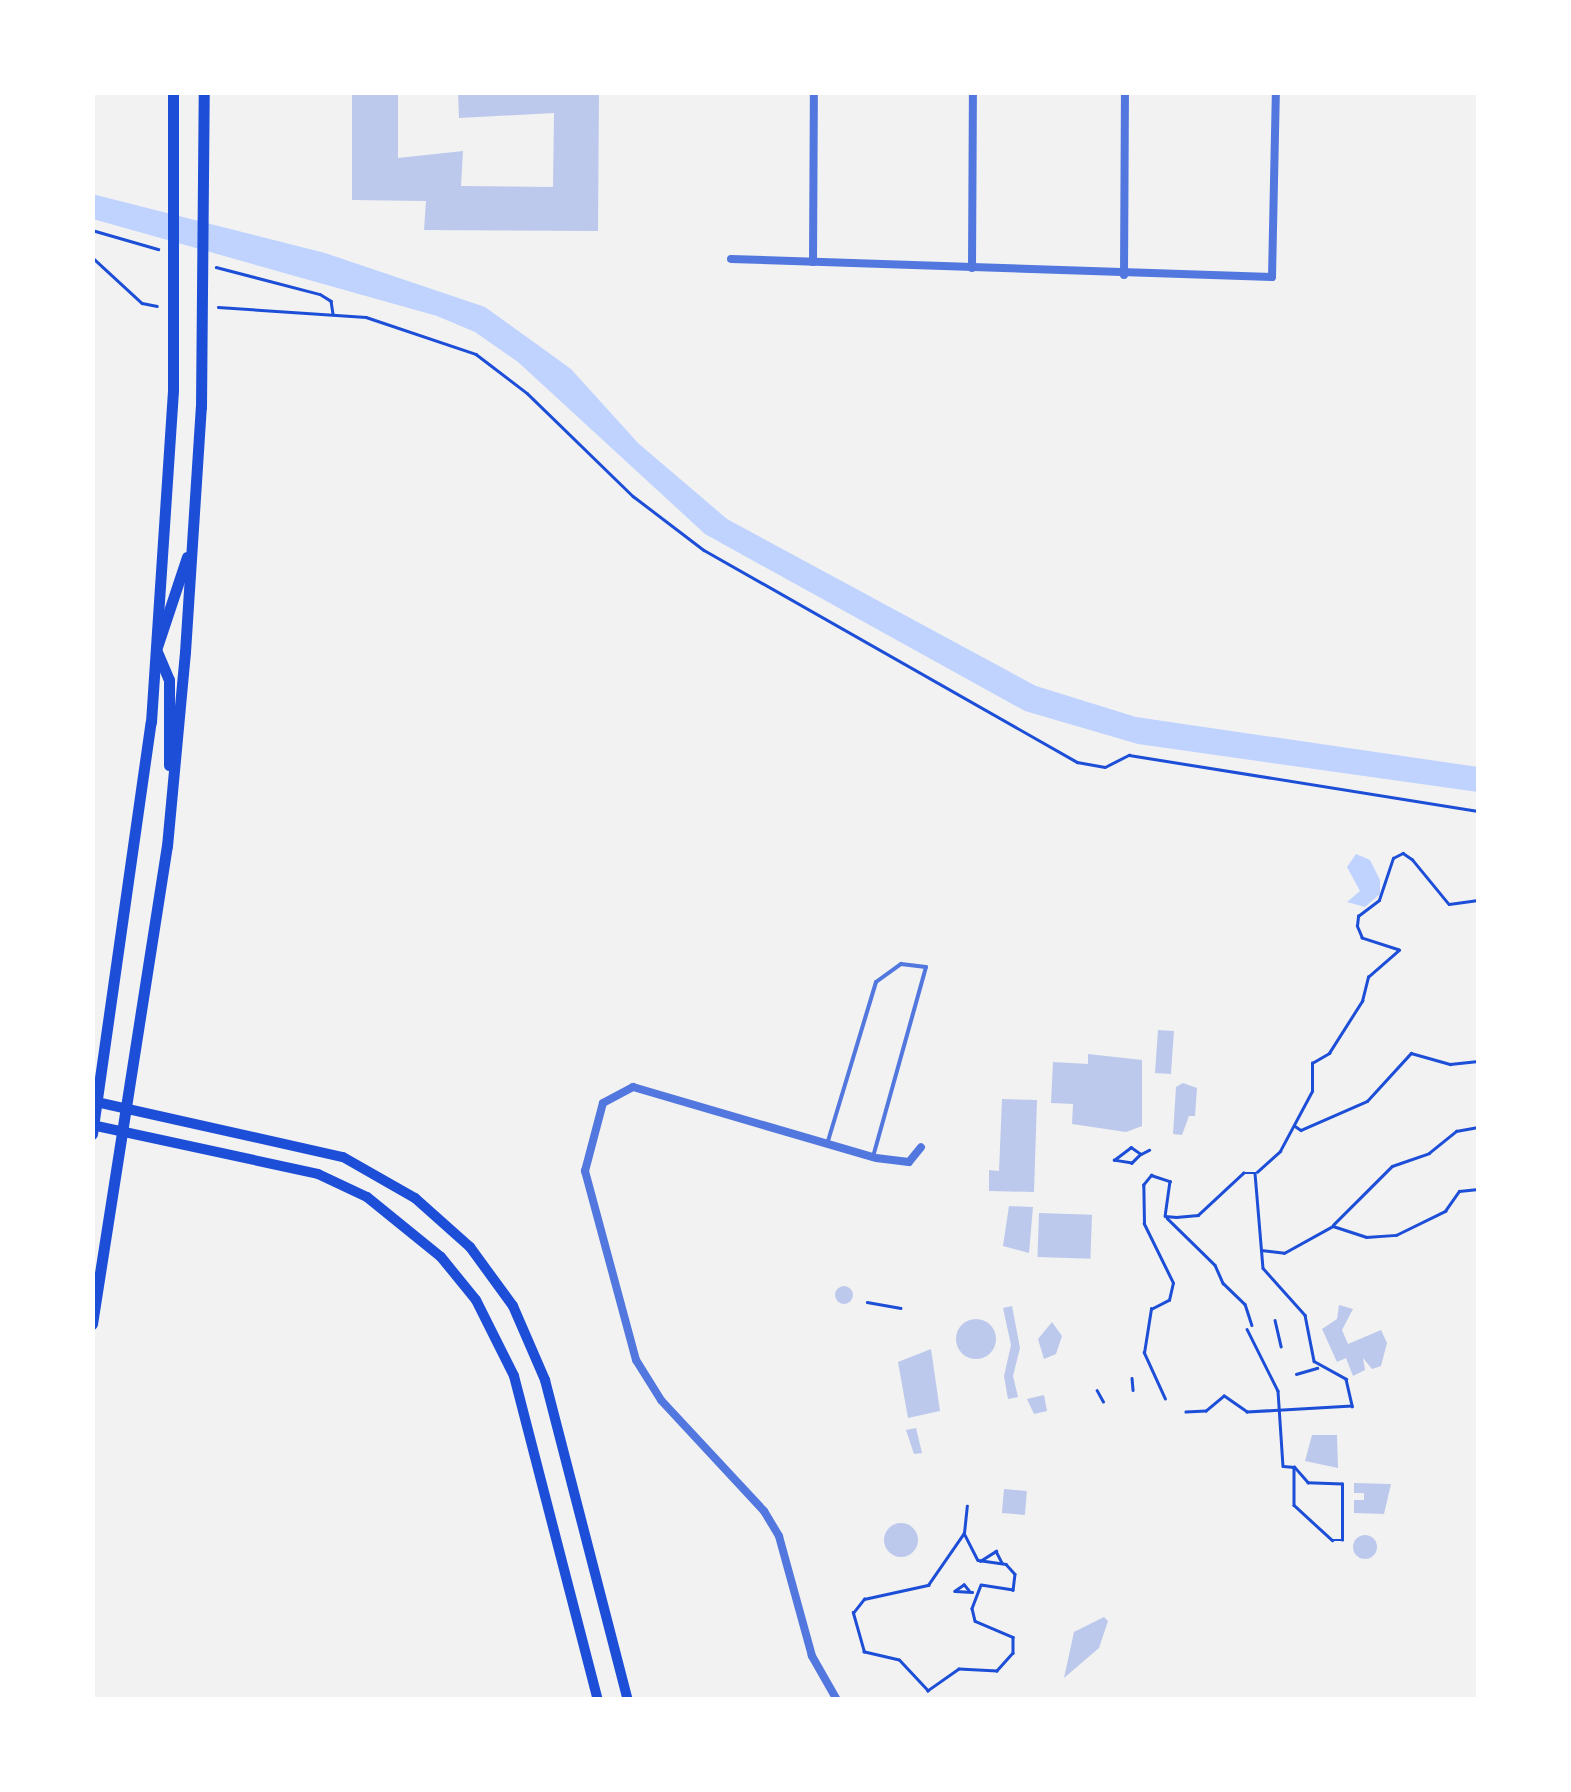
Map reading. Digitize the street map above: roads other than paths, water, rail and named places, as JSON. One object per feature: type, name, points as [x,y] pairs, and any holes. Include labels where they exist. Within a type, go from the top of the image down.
[{"type":"main road","points":[[92,1134],[94,1101],[131,880],[156,650],[173,390],[166,248],[172,209],[173,92]]},
{"type":"main road","points":[[92,1324],[172,794],[195,526],[204,92]]},
{"type":"main road","points":[[172,794],[169,680],[156,650],[176,604],[195,526]]},
{"type":"main road","points":[[94,1101],[343,1157],[415,1198],[470,1247],[514,1306],[545,1380],[628,1700]]},
{"type":"main road","points":[[93,1125],[281,1163],[342,1184],[402,1222],[460,1279],[514,1376],[598,1700]]},
{"type":"street","points":[[813,262],[814,92]]},
{"type":"street","points":[[972,268],[973,92]]},
{"type":"street","points":[[1124,274],[1125,92]]},
{"type":"street","points":[[730,258],[1272,276],[1276,92]]},
{"type":"street","points":[[837,1700],[812,1656],[780,1536],[735,1478],[660,1400],[636,1360],[585,1171],[593,1126],[610,1095],[633,1087],[874,1157],[909,1162],[921,1147]]},
{"type":"lane","points":[[828,1142],[876,982],[901,964],[926,967],[874,1157]]},
{"type":"water","points":[[92,194],[325,253],[485,307],[571,369],[638,443],[727,519],[1036,686],[1136,717],[1478,767],[1478,792],[1138,744],[1025,711],[705,534],[518,362],[475,332],[437,316],[93,219]]},
{"type":"water","points":[[1356,854],[1370,860],[1380,880],[1380,894],[1365,907],[1347,902],[1360,891],[1347,867]]}]
